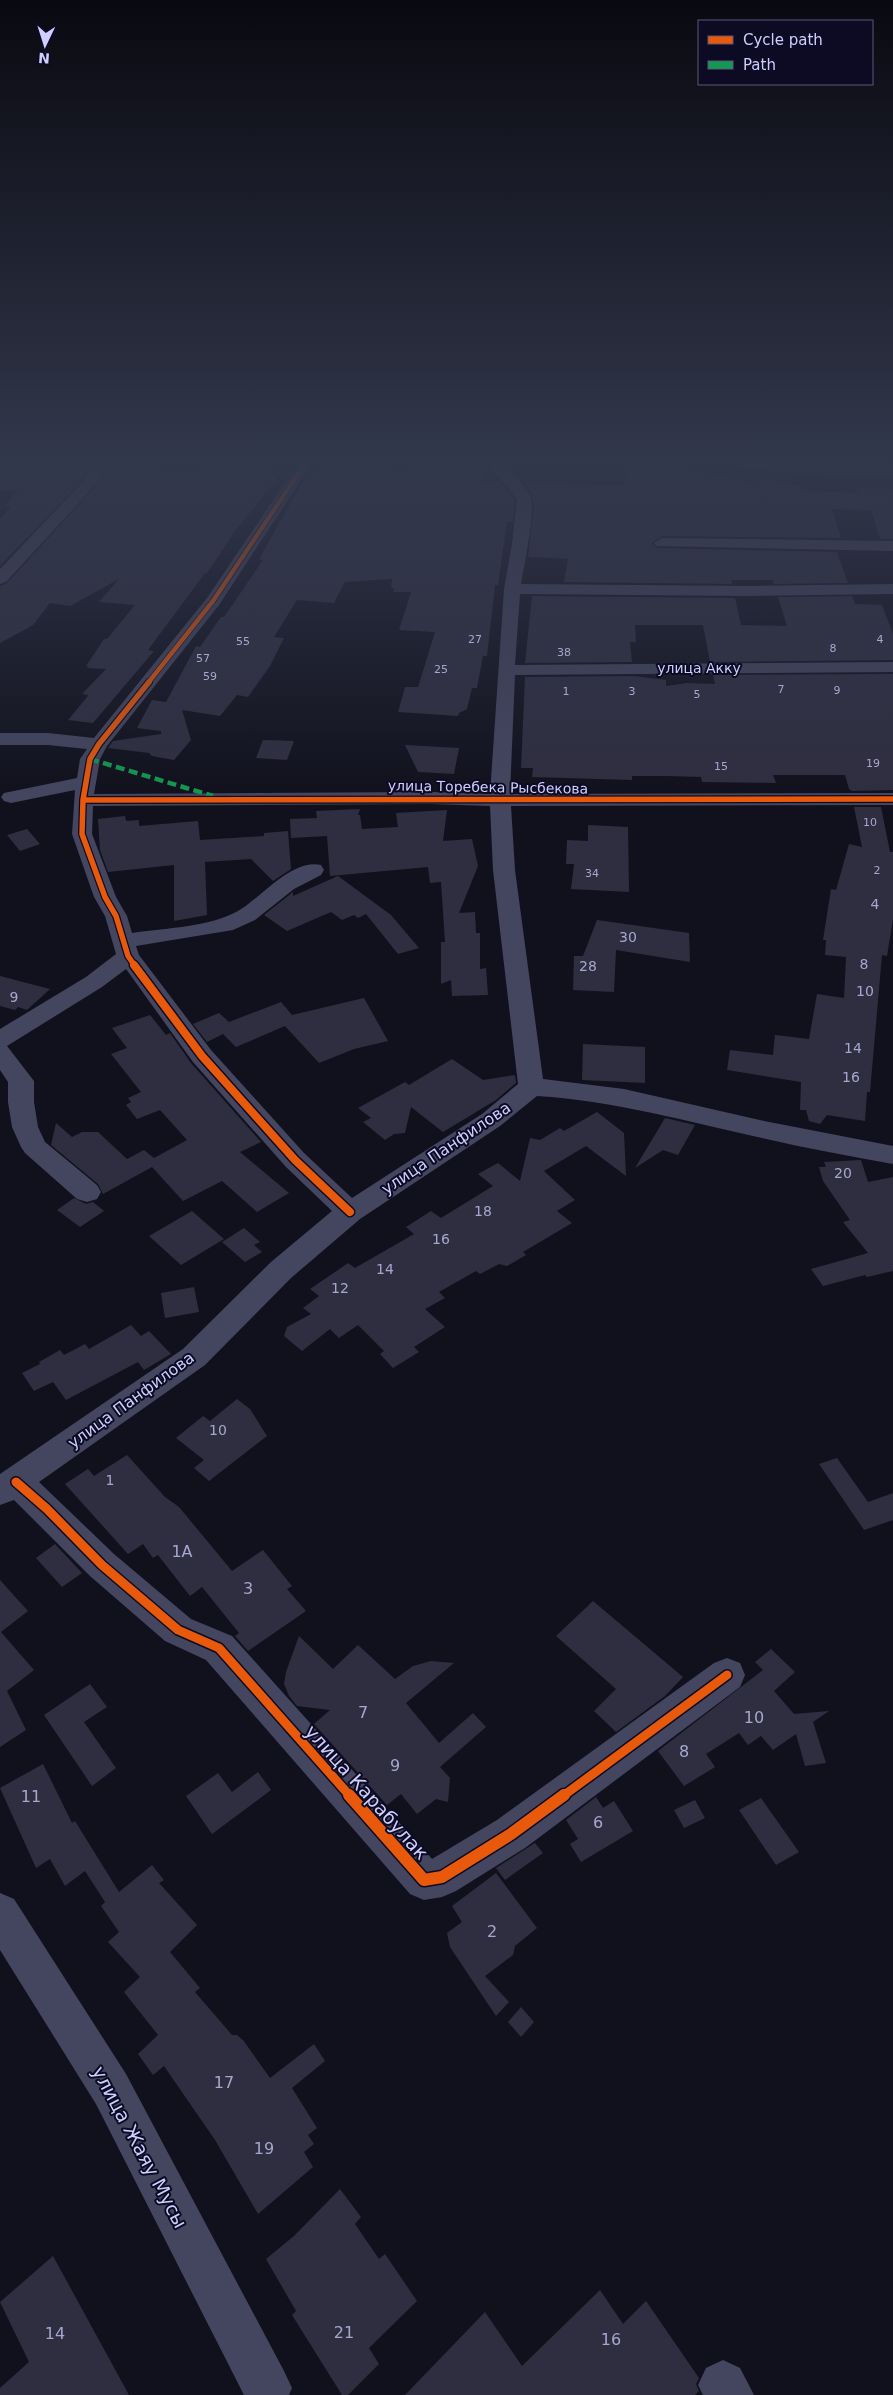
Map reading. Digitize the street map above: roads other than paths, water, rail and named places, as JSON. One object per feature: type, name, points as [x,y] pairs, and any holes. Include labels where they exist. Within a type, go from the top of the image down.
[{"type":"street","points":[[230,574],[212,600],[99,744],[90,759],[85,791],[82,834],[105,897],[116,916],[126,948],[202,1056],[295,1160],[350,1212]]},
{"type":"street","points":[[515,574],[506,670],[500,800],[504,870],[531,1087],[578,1090],[624,1097],[764,1130],[893,1154]]},
{"type":"street","points":[[512,589],[749,591],[893,588]]},
{"type":"street","name":"улица Акку","points":[[506,670],[893,667]]},
{"type":"street","points":[[0,725],[36,739]]},
{"type":"street","points":[[0,739],[36,739],[99,744]]},
{"type":"street","name":"улица Торебека Рысбекова","points":[[11,797],[85,791],[130,801],[430,798],[500,800],[893,800]]},
{"type":"street","points":[[88,1192],[34,1146],[26,1127],[22,1110],[21,1081],[1,1040],[94,982],[126,948],[225,925],[247,915],[286,884],[313,870]]},
{"type":"street","name":"улица Панфилова","points":[[8,1487],[194,1357],[281,1270],[350,1212],[491,1120],[531,1087]]},
{"type":"street","name":"улица Карабулак","points":[[8,1487],[47,1509],[102,1565],[178,1630],[219,1648],[424,1880],[442,1878],[511,1834],[727,1675]]},
{"type":"street","name":"улица Жаяу Мусы","points":[[0,1913],[111,2089],[267,2388]]}]
